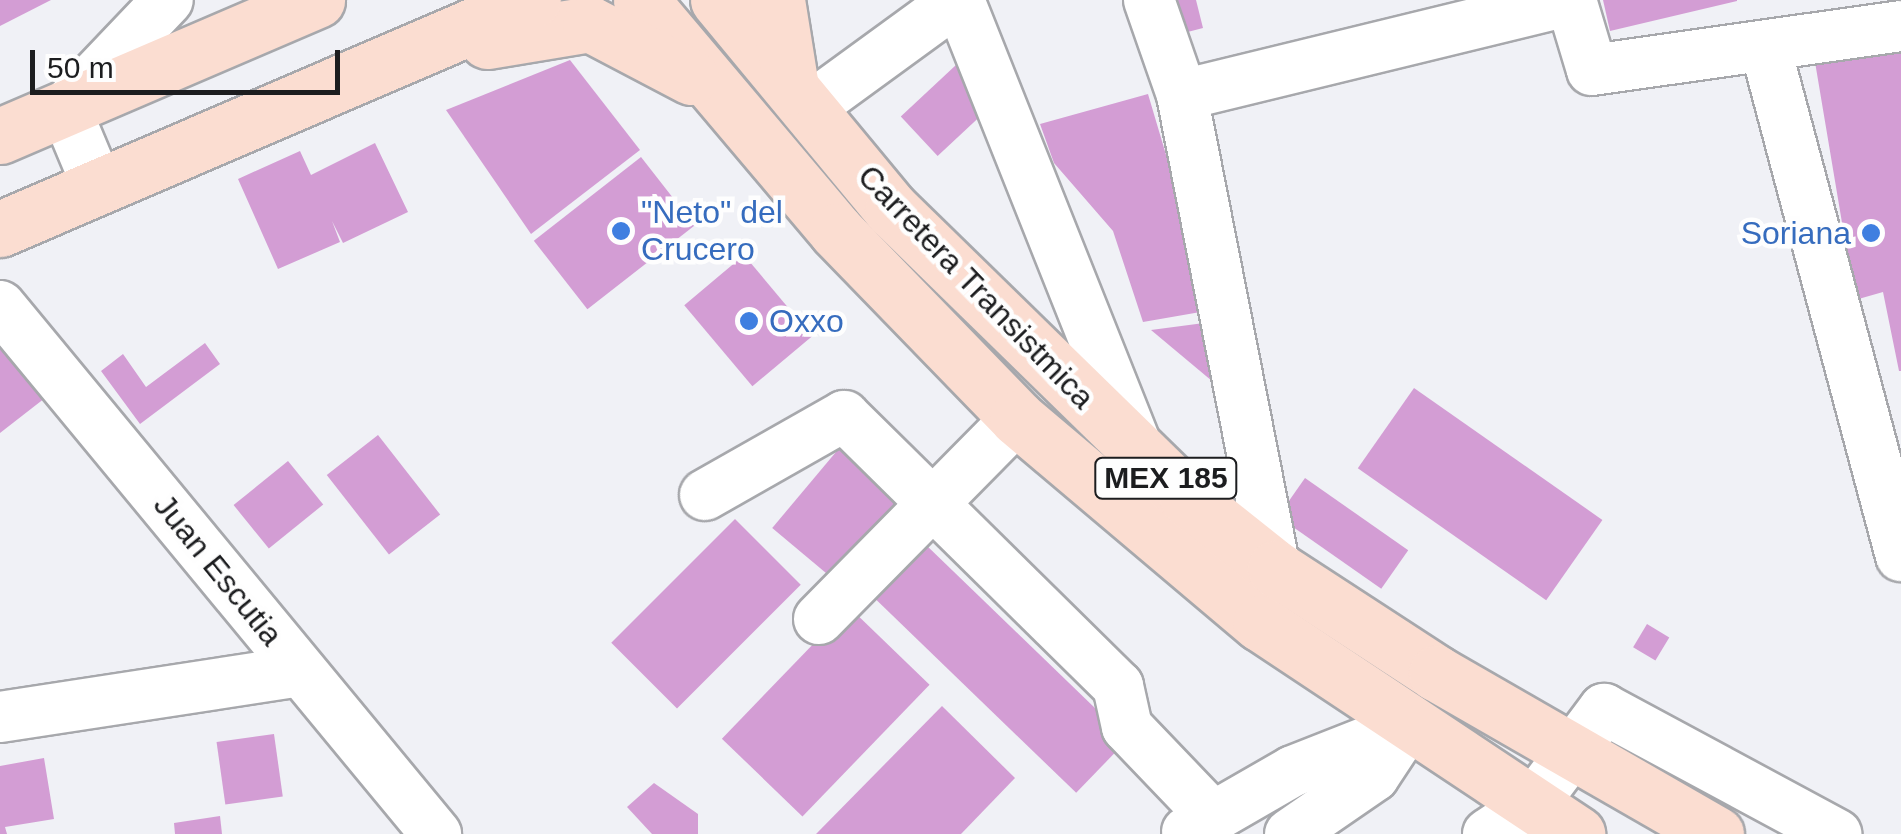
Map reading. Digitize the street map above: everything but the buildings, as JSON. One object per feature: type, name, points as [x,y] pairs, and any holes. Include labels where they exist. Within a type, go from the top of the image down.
[{"type":"main road","points":[[0,136],[317,0]]},
{"type":"main road","points":[[0,229],[534,0]]},
{"type":"main road","name":"Carretera Transistmica","points":[[641,0],[836,231],[1017,418],[1260,623],[1407,726],[1555,819]]},
{"type":"main road","name":"Carretera Transistmica","points":[[718,0],[892,210],[1138,452],[1275,568],[1573,755],[1716,834]]},
{"type":"main road","points":[[778,0],[800,98]]},
{"type":"main road","points":[[414,53],[590,24],[717,90]]},
{"type":"street","points":[[98,187],[64,108],[168,0]]},
{"type":"street","points":[[800,98],[958,0],[1138,452],[1112,501]]},
{"type":"street","points":[[1149,0],[1182,94],[1275,568]]},
{"type":"street","points":[[1182,94],[1571,0],[1592,70],[1901,26]]},
{"type":"street","points":[[1765,46],[1901,556]]},
{"type":"street","name":"Juan Escutia","points":[[0,306],[436,834]]},
{"type":"street","points":[[705,495],[844,416],[1118,686],[1128,727],[1199,826],[1293,771],[1407,726]]},
{"type":"street","points":[[820,619],[936,505],[1017,418]]},
{"type":"street","points":[[0,717],[301,671]]},
{"type":"street","points":[[1488,834],[1555,819],[1573,755],[1604,709],[1836,834]]},
{"type":"street","points":[[1290,834],[1374,776],[1407,726]]},
{"type":"place","name":"\"Neto\" del Crucero","points":[[621,231]]},
{"type":"place","name":"Soriana","points":[[1871,233]]},
{"type":"place","name":"Oxxo","points":[[749,321]]}]
